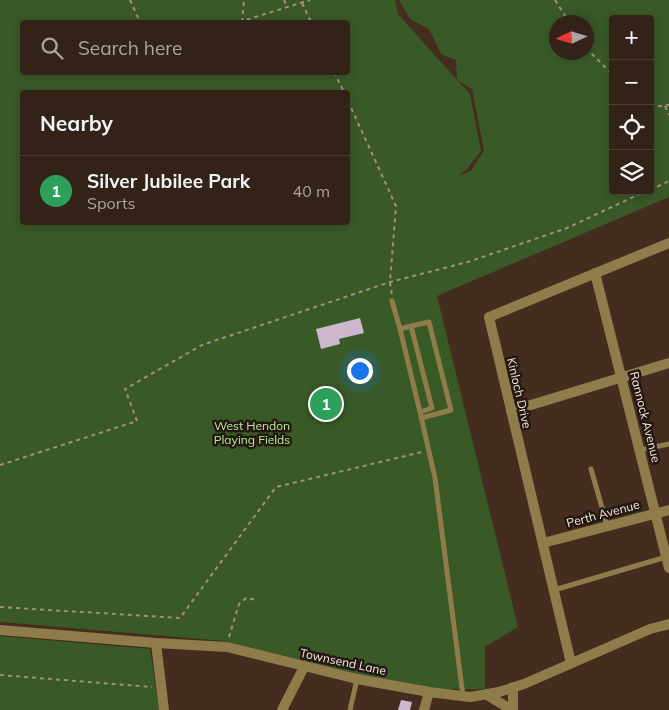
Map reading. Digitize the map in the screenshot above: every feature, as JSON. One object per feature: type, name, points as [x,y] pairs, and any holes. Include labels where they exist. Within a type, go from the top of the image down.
[{"type":"street","name":"Kinloch Drive","points":[[571,663],[489,317],[669,242]]},
{"type":"street","name":"Rannock Avenue","points":[[595,273],[669,568]]},
{"type":"street","points":[[511,411],[669,363]]},
{"type":"street","name":"Perth Avenue","points":[[543,543],[669,510]]},
{"type":"street","name":"Townsend Lane","points":[[0,630],[156,644],[227,647],[357,679],[429,692],[491,700],[513,687],[650,629],[669,624]]},
{"type":"street","points":[[156,644],[164,710]]},
{"type":"street","points":[[282,710],[304,667]]},
{"type":"street","points":[[491,700],[512,710],[513,687]]},
{"type":"street","points":[[424,710],[429,692]]},
{"type":"lane","points":[[392,301],[435,478],[463,696]]},
{"type":"lane","points":[[400,330],[429,322],[451,410],[420,415]]},
{"type":"lane","points":[[411,326],[432,408],[420,415]]},
{"type":"lane","points":[[640,450],[669,444]]},
{"type":"lane","points":[[591,469],[607,525]]},
{"type":"lane","points":[[554,590],[666,557]]},
{"type":"lane","points":[[350,710],[357,679]]},
{"type":"path","points":[[130,0],[139,20]]},
{"type":"path","points":[[241,20],[244,0]]},
{"type":"path","points":[[284,0],[287,7]]},
{"type":"path","points":[[247,20],[310,0]]},
{"type":"path","points":[[555,0],[565,15]]},
{"type":"path","points":[[302,3],[310,20]]},
{"type":"path","points":[[594,56],[609,71]]},
{"type":"path","points":[[336,75],[343,90]]},
{"type":"path","points":[[350,105],[396,206],[390,282],[392,301]]},
{"type":"path","points":[[654,107],[669,105]]},
{"type":"path","points":[[665,106],[669,115]]},
{"type":"path","points":[[654,188],[669,181]]},
{"type":"path","points":[[0,465],[137,421],[125,389],[202,346],[390,282],[470,261],[567,228],[637,195]]},
{"type":"path","points":[[0,606],[180,618],[276,487],[429,450]]},
{"type":"path","points":[[227,647],[239,604],[246,598],[257,600]]},
{"type":"path","points":[[0,675],[161,688]]},
{"type":"green space","name":"West Hendon Playing Fields","points":[[0,0],[395,0],[398,14],[457,80],[456,60],[441,54],[429,29],[410,19],[399,0],[669,0],[669,197],[437,296],[518,627],[485,647],[485,689],[438,689],[307,666],[225,641],[0,622]],"holes":[[[457,80],[472,89],[484,150],[471,171],[458,176],[467,169],[481,151],[470,94]]]},
{"type":"green space","points":[[0,636],[150,649],[159,710],[0,710]]},
{"type":"building","points":[[360,318],[364,333],[339,339],[340,344],[321,349],[316,329]]},
{"type":"building","points":[[401,700],[412,702],[410,710],[398,710]]},
{"type":"place","name":"Silver Jubilee Park","points":[[326,404]]}]
